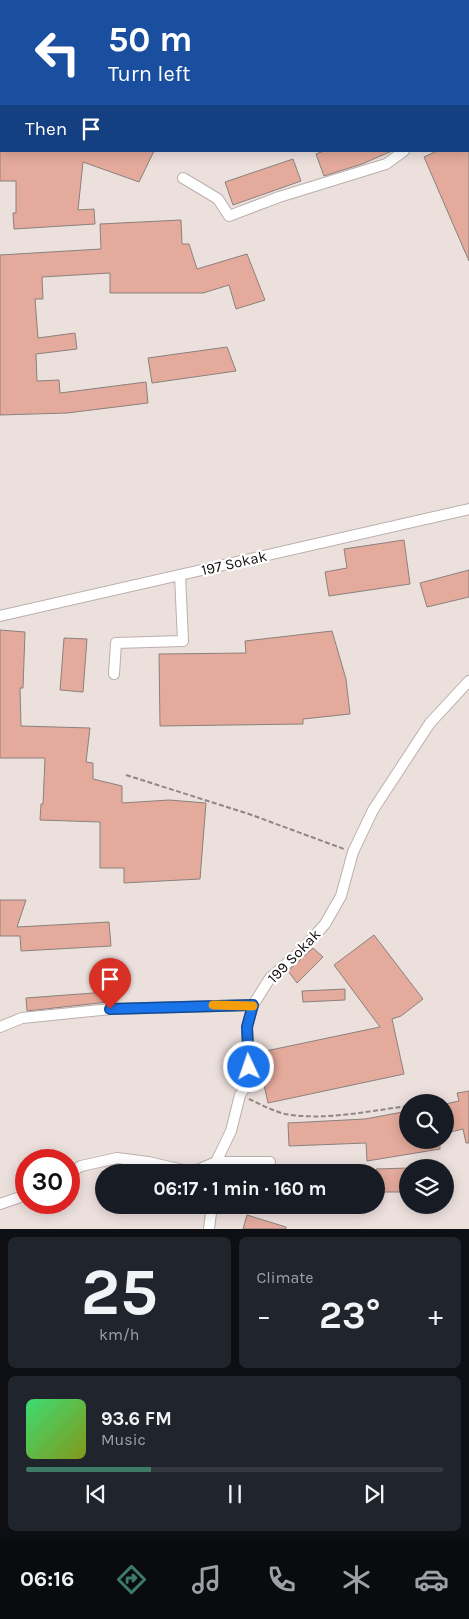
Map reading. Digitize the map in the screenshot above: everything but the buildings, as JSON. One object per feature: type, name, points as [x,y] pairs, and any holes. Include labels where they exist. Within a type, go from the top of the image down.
[{"type":"street","points":[[183,178],[218,199],[229,216],[279,197],[386,164],[403,152]]},
{"type":"street","name":"197 Sokak","points":[[0,616],[469,509]]},
{"type":"street","points":[[114,674],[116,644],[183,641],[180,575]]},
{"type":"street","name":"199 Sokak","points":[[216,1164],[231,1131],[240,1095],[250,1080],[247,1027],[253,1005],[270,978],[302,950],[325,924],[341,896],[353,852],[373,810],[430,723],[469,681]]},
{"type":"street","points":[[0,1027],[22,1018],[110,1009],[253,1005]]},
{"type":"street","points":[[80,1167],[117,1158],[157,1164]]},
{"type":"street","points":[[248,1164],[270,1162]]},
{"type":"street","points":[[0,1204],[15,1199]]},
{"type":"street","points":[[210,1229],[211,1214]]},
{"type":"path","points":[[126,775],[249,814],[323,843],[353,852]]},
{"type":"path","points":[[240,1095],[282,1113],[297,1115],[340,1115],[399,1107]]},
{"type":"slow traffic","points":[[213,1005],[253,1006]]},
{"type":"route","points":[[110,1009],[253,1005],[247,1027],[249,1067]]}]
